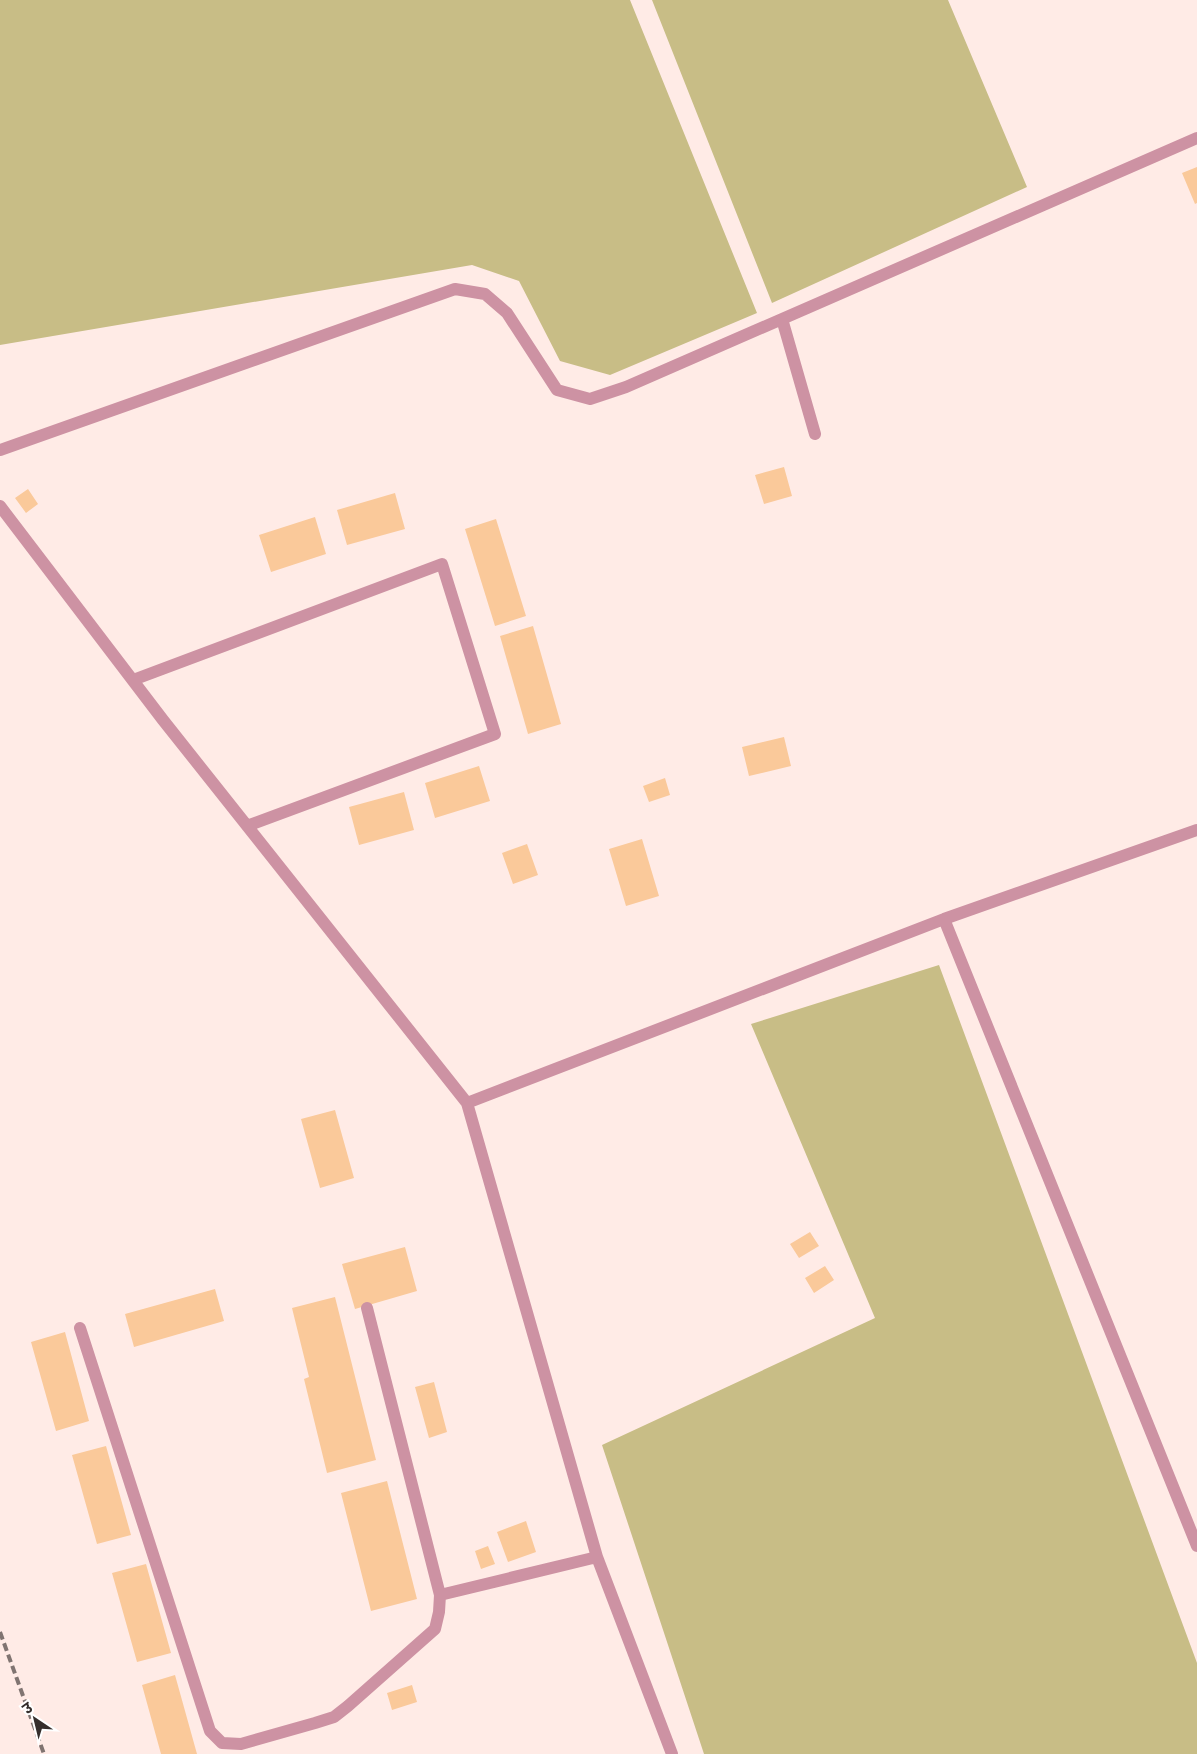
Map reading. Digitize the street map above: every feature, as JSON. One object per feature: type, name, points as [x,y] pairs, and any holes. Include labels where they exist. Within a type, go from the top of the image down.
[{"type":"lane","points":[[0,450],[455,289],[485,294],[507,313],[557,390],[590,399],[626,387],[1197,138]]},
{"type":"lane","points":[[782,318],[815,434]]},
{"type":"lane","points":[[0,506],[247,826],[467,1103],[597,1557],[672,1754]]},
{"type":"lane","points":[[133,680],[442,564],[495,734],[247,826]]},
{"type":"lane","points":[[467,1103],[944,920],[1197,830]]},
{"type":"lane","points":[[944,920],[1197,1546]]},
{"type":"lane","points":[[80,1328],[204,1716],[210,1731],[222,1743],[241,1744],[334,1717],[435,1629],[440,1595],[368,1308]]},
{"type":"lane","points":[[440,1595],[597,1557]]},
{"type":"shaded area","points":[[0,0],[630,0],[757,313],[610,375],[560,361],[519,281],[472,265],[0,345]]},
{"type":"shaded area","points":[[652,0],[948,0],[1027,187],[772,303]]},
{"type":"shaded area","points":[[939,965],[1197,1663],[1197,1754],[704,1754],[602,1445],[875,1318],[751,1024]]},
{"type":"building","points":[[1197,167],[1197,203],[1195,204],[1182,173]]},
{"type":"building","points":[[784,467],[792,496],[764,504],[755,475]]},
{"type":"building","points":[[28,489],[38,504],[26,513],[15,498]]},
{"type":"building","points":[[395,493],[405,529],[347,545],[337,510]]},
{"type":"building","points":[[315,517],[326,554],[271,572],[259,535]]},
{"type":"building","points":[[496,519],[526,616],[495,626],[465,529]]},
{"type":"building","points":[[533,626],[561,724],[528,734],[500,636]]},
{"type":"building","points":[[784,737],[791,766],[749,776],[742,747]]},
{"type":"building","points":[[479,766],[490,801],[435,818],[425,783]]},
{"type":"building","points":[[665,778],[670,795],[649,802],[643,786]]},
{"type":"building","points":[[404,792],[414,830],[359,845],[349,807]]},
{"type":"building","points":[[642,839],[659,896],[626,906],[609,849]]},
{"type":"building","points":[[527,844],[538,875],[513,884],[502,853]]},
{"type":"building","points":[[335,1110],[354,1178],[320,1188],[301,1119]]},
{"type":"building","points":[[810,1232],[819,1246],[799,1258],[790,1244]]},
{"type":"building","points":[[405,1247],[417,1291],[355,1309],[342,1264]]},
{"type":"building","points":[[825,1266],[834,1280],[814,1293],[805,1278]]},
{"type":"building","points":[[215,1289],[224,1321],[134,1347],[125,1314]]},
{"type":"building","points":[[335,1297],[376,1460],[327,1473],[304,1379],[309,1377],[292,1308]]},
{"type":"building","points":[[65,1332],[89,1421],[56,1431],[31,1342]]},
{"type":"building","points":[[434,1382],[447,1432],[429,1438],[415,1387]]},
{"type":"building","points":[[106,1446],[131,1535],[97,1544],[72,1455]]},
{"type":"building","points":[[387,1481],[417,1599],[371,1611],[341,1493]]},
{"type":"building","points":[[526,1521],[536,1552],[508,1562],[497,1532]]},
{"type":"building","points":[[488,1546],[495,1564],[481,1569],[475,1551]]},
{"type":"building","points":[[146,1564],[171,1653],[137,1662],[112,1573]]},
{"type":"building","points":[[175,1675],[197,1754],[161,1754],[142,1685]]},
{"type":"building","points":[[412,1685],[417,1702],[392,1710],[387,1693]]},
{"type":"railway","points":[[0,1632],[44,1754]]}]
